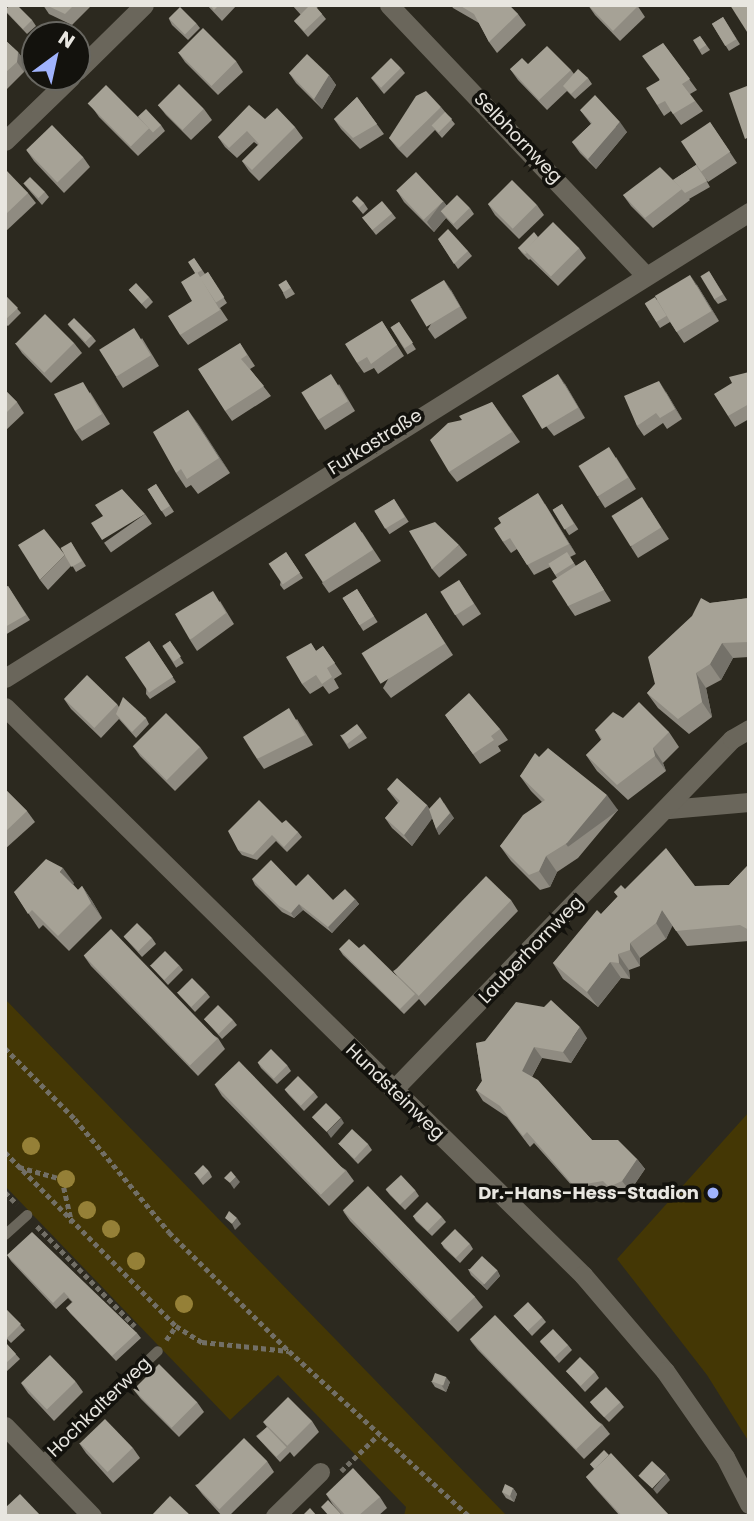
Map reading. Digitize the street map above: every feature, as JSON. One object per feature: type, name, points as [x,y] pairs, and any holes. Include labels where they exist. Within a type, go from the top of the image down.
[{"type":"street","points":[[91,57],[144,5]]},
{"type":"street","name":"Selbhornweg","points":[[389,5],[644,274]]},
{"type":"street","points":[[5,141],[57,91]]},
{"type":"street","name":"Furkastraße","points":[[5,678],[644,274],[749,212]]},
{"type":"street","name":"Hundsteinweg","points":[[5,707],[592,1286],[665,1371],[725,1457],[749,1504]]},
{"type":"street","name":"Lauberhornweg","points":[[393,1090],[669,808],[732,739],[749,729]]},
{"type":"street","points":[[669,808],[749,802]]},
{"type":"street","name":"Hochkalterweg","points":[[5,1426],[92,1516]]},
{"type":"street","points":[[275,1516],[320,1472]]},
{"type":"lane","points":[[5,1235],[27,1214]]},
{"type":"lane","name":"Hochkalterweg","points":[[41,1462],[158,1351]]},
{"type":"path","points":[[5,1048],[75,1119],[169,1232],[378,1435],[470,1516]]},
{"type":"path","points":[[5,1152],[176,1326],[202,1342],[269,1344],[289,1351]]},
{"type":"path","points":[[19,1167],[62,1179],[72,1223]]},
{"type":"path","points":[[5,1192],[135,1326]]},
{"type":"path","points":[[320,1472],[340,1473],[378,1435]]},
{"type":"shaded area","points":[[5,999],[507,1516],[404,1516],[406,1507],[278,1375],[230,1420],[5,1186]]},
{"type":"shaded area","name":"Dr.-Hans-Hess-Stadion","points":[[749,1112],[749,1442],[707,1375],[617,1259]]},
{"type":"building","points":[[10,5],[17,5],[32,20],[21,21],[21,27],[5,10]]},
{"type":"building","points":[[46,5],[74,5],[65,14]]},
{"type":"building","points":[[310,5],[314,5],[322,14],[304,31],[294,21]]},
{"type":"building","points":[[459,5],[509,5],[518,14],[489,42],[474,14]]},
{"type":"building","points":[[588,5],[637,5],[638,6],[613,31]]},
{"type":"building","points":[[730,5],[749,5],[749,35]]},
{"type":"building","points":[[180,7],[196,23],[185,35],[169,18]]},
{"type":"building","points":[[723,17],[736,39],[725,46],[712,24]]},
{"type":"building","points":[[203,28],[236,61],[211,86],[178,53]]},
{"type":"building","points":[[700,36],[706,45],[700,50],[693,40]]},
{"type":"building","points":[[5,40],[18,52],[17,62],[5,73]]},
{"type":"building","points":[[663,43],[690,79],[682,84],[695,101],[673,114],[665,101],[657,105],[646,88],[660,80],[642,56]]},
{"type":"building","points":[[547,46],[571,70],[539,100],[510,69],[522,58],[528,64]]},
{"type":"building","points":[[307,54],[329,75],[314,99],[289,73]]},
{"type":"building","points":[[391,58],[401,68],[381,88],[371,78]]},
{"type":"building","points":[[578,69],[588,78],[571,94],[563,86]]},
{"type":"building","points":[[179,84],[204,109],[183,130],[158,105]]},
{"type":"building","points":[[106,85],[149,128],[131,147],[88,103]]},
{"type":"building","points":[[747,86],[749,137],[745,139],[729,93]]},
{"type":"building","points":[[426,91],[441,107],[399,148],[389,138],[416,96]]},
{"type":"building","points":[[595,95],[620,122],[588,159],[572,142],[592,123],[580,110]]},
{"type":"building","points":[[357,97],[377,124],[353,138],[334,119]]},
{"type":"building","points":[[249,105],[265,119],[277,108],[295,127],[252,170],[242,161],[259,144],[247,131],[229,148],[218,137]]},
{"type":"building","points":[[146,109],[161,125],[153,133],[138,117]]},
{"type":"building","points":[[445,112],[452,119],[439,133],[432,125]]},
{"type":"building","points":[[710,122],[730,152],[701,171],[681,142]]},
{"type":"building","points":[[52,125],[83,157],[57,182],[26,150]]},
{"type":"building","points":[[696,165],[707,181],[685,193],[673,180]]},
{"type":"building","points":[[660,167],[682,189],[645,218],[623,195]]},
{"type":"building","points":[[5,171],[28,193],[5,215]]},
{"type":"building","points":[[416,172],[443,201],[424,220],[396,190]]},
{"type":"building","points":[[30,177],[45,192],[38,198],[24,183]]},
{"type":"building","points":[[512,180],[537,205],[513,229],[488,204]]},
{"type":"building","points":[[457,195],[470,208],[453,224],[441,211]]},
{"type":"building","points":[[357,196],[364,203],[359,208],[352,201]]},
{"type":"building","points":[[382,201],[392,213],[372,230],[362,218]]},
{"type":"building","points":[[553,222],[579,248],[551,276],[525,250]]},
{"type":"building","points":[[448,229],[468,251],[454,264],[438,239]]},
{"type":"building","points":[[534,232],[538,237],[525,254],[518,248]]},
{"type":"building","points":[[194,258],[202,270],[197,273],[188,262]]},
{"type":"building","points":[[709,271],[723,294],[714,299],[700,276]]},
{"type":"building","points":[[197,272],[220,310],[180,335],[168,316],[192,301],[181,282]]},
{"type":"building","points":[[208,272],[224,297],[216,303],[200,277]]},
{"type":"building","points":[[690,275],[712,311],[676,332],[655,296]]},
{"type":"building","points":[[286,280],[291,288],[283,292],[278,285]]},
{"type":"building","points":[[444,280],[460,307],[427,327],[411,300]]},
{"type":"building","points":[[136,283],[149,297],[142,304],[129,290]]},
{"type":"building","points":[[5,295],[18,308],[5,320]]},
{"type":"building","points":[[655,297],[667,316],[656,322],[645,303]]},
{"type":"building","points":[[45,314],[74,343],[44,373],[15,344]]},
{"type":"building","points":[[74,318],[92,336],[85,342],[68,324]]},
{"type":"building","points":[[382,321],[397,345],[371,364],[367,357],[357,363],[345,344]]},
{"type":"building","points":[[399,322],[413,343],[405,348],[391,328]]},
{"type":"building","points":[[134,328],[151,355],[116,377],[99,350]]},
{"type":"building","points":[[240,343],[247,355],[241,359],[264,386],[225,411],[198,369]]},
{"type":"building","points":[[749,372],[749,404],[728,416],[714,394],[732,383],[729,377]]},
{"type":"building","points":[[331,374],[348,401],[318,420],[301,393]]},
{"type":"building","points":[[558,374],[578,407],[542,429],[522,396]]},
{"type":"building","points":[[659,381],[675,409],[660,418],[656,413],[637,426],[624,396]]},
{"type":"building","points":[[83,382],[102,414],[75,431],[54,394]]},
{"type":"building","points":[[5,390],[17,402],[5,414]]},
{"type":"building","points":[[492,402],[512,432],[449,472],[430,440],[448,423],[462,420],[459,416]]},
{"type":"building","points":[[188,410],[219,458],[187,479],[181,469],[176,473],[153,432]]},
{"type":"building","points":[[609,447],[628,478],[598,497],[578,466]]},
{"type":"building","points":[[156,484],[170,506],[161,511],[148,489]]},
{"type":"building","points":[[122,489],[145,514],[102,540],[91,523],[103,516],[95,505]]},
{"type":"building","points":[[538,493],[569,544],[527,565],[510,538],[503,542],[494,528],[501,523],[498,518]]},
{"type":"building","points":[[642,497],[661,528],[631,547],[611,516]]},
{"type":"building","points":[[394,499],[405,517],[385,529],[374,511]]},
{"type":"building","points":[[562,504],[574,524],[564,529],[553,510]]},
{"type":"building","points":[[355,522],[373,550],[323,582],[305,555]]},
{"type":"building","points":[[435,522],[459,545],[432,569],[409,531]]},
{"type":"building","points":[[44,529],[65,555],[40,580],[18,545]]},
{"type":"building","points":[[71,542],[82,561],[72,567],[61,548]]},
{"type":"building","points":[[286,552],[300,573],[283,584],[269,564]]},
{"type":"building","points":[[567,552],[574,563],[555,575],[548,564]]},
{"type":"building","points":[[585,560],[604,590],[568,606],[552,581]]},
{"type":"building","points":[[459,580],[474,604],[455,615],[440,592]]},
{"type":"building","points":[[8,586],[26,615],[5,627],[5,588]]},
{"type":"building","points":[[357,589],[374,616],[360,625],[343,598]]},
{"type":"building","points":[[213,591],[226,613],[190,640],[175,614]]},
{"type":"building","points":[[701,598],[710,603],[749,598],[749,642],[722,643],[710,664],[696,673],[702,702],[678,719],[647,693],[655,684],[648,657],[692,616]]},
{"type":"building","points":[[426,613],[445,644],[381,684],[362,653]]},
{"type":"building","points":[[149,641],[173,677],[149,693],[125,657]]},
{"type":"building","points":[[170,641],[181,657],[174,662],[163,646]]},
{"type":"building","points":[[311,643],[316,651],[323,646],[335,663],[327,668],[332,677],[322,684],[316,675],[302,684],[286,657]]},
{"type":"building","points":[[87,675],[117,704],[94,728],[64,699]]},
{"type":"building","points":[[469,693],[500,729],[491,736],[494,740],[473,754],[445,715]]},
{"type":"building","points":[[123,697],[146,718],[132,732],[116,714]]},
{"type":"building","points":[[639,702],[669,732],[653,748],[655,756],[617,785],[586,755],[602,739],[595,730],[613,712],[623,718]]},
{"type":"building","points":[[289,708],[305,735],[257,759],[243,737]]},
{"type":"building","points":[[166,713],[200,747],[167,780],[133,746]]},
{"type":"building","points":[[357,724],[363,732],[347,744],[341,736]]},
{"type":"building","points":[[548,748],[607,795],[567,843],[546,856],[539,871],[529,875],[500,846],[523,815],[545,800],[520,776],[535,753],[539,757]]},
{"type":"building","points":[[397,778],[427,805],[404,835],[385,818],[400,801],[387,789]]},
{"type":"building","points":[[5,789],[27,811],[5,832]]},
{"type":"building","points":[[440,797],[450,813],[436,829],[429,809]]},
{"type":"building","points":[[259,800],[282,823],[286,820],[298,832],[284,847],[272,835],[253,855],[238,850],[228,831]]},
{"type":"building","points":[[666,848],[695,886],[729,885],[749,864],[749,930],[740,925],[676,931],[662,910],[656,923],[630,943],[630,950],[618,954],[619,963],[610,962],[587,992],[553,963],[597,910],[601,914],[618,896],[614,892],[621,885],[625,889]]},
{"type":"building","points":[[46,859],[63,868],[60,872],[78,890],[82,886],[91,903],[58,936],[32,910],[28,914],[14,892]]},
{"type":"building","points":[[271,860],[296,886],[308,874],[333,900],[345,889],[355,899],[328,927],[299,904],[291,913],[279,906],[252,879]]},
{"type":"building","points":[[486,876],[511,900],[419,996],[394,972]]},
{"type":"building","points":[[137,923],[152,938],[138,951],[124,936]]},
{"type":"building","points":[[111,929],[217,1039],[190,1065],[84,955]]},
{"type":"building","points":[[349,939],[359,948],[364,944],[415,994],[400,1009],[339,949]]},
{"type":"building","points":[[165,951],[179,965],[164,980],[150,966]]},
{"type":"building","points":[[192,978],[206,992],[191,1007],[177,993]]},
{"type":"building","points":[[551,1000],[580,1027],[563,1052],[534,1047],[522,1071],[538,1080],[592,1140],[618,1140],[637,1159],[622,1181],[609,1187],[603,1181],[574,1186],[527,1132],[523,1136],[500,1106],[476,1090],[482,1081],[476,1043],[485,1041],[516,1002],[544,1007]]},
{"type":"building","points":[[218,1005],[233,1020],[219,1034],[204,1019]]},
{"type":"building","points":[[271,1049],[287,1065],[274,1079],[258,1062]]},
{"type":"building","points":[[239,1061],[345,1171],[321,1195],[215,1085]]},
{"type":"building","points":[[298,1076],[314,1092],[301,1106],[285,1089]]},
{"type":"building","points":[[326,1103],[341,1118],[327,1132],[312,1117]]},
{"type":"building","points":[[352,1129],[368,1144],[354,1159],[338,1144]]},
{"type":"building","points":[[203,1165],[209,1171],[200,1179],[195,1173]]},
{"type":"building","points":[[231,1171],[236,1177],[230,1183],[224,1178]]},
{"type":"building","points":[[401,1175],[415,1190],[400,1205],[386,1189]]},
{"type":"building","points":[[368,1186],[475,1297],[450,1321],[343,1210]]},
{"type":"building","points":[[427,1202],[442,1217],[428,1231],[413,1216]]},
{"type":"building","points":[[229,1211],[237,1218],[232,1224],[225,1218]]},
{"type":"building","points":[[455,1229],[470,1244],[456,1258],[441,1243]]},
{"type":"building","points":[[32,1232],[137,1333],[112,1356],[66,1308],[73,1302],[64,1292],[53,1303],[7,1255]]},
{"type":"building","points":[[482,1256],[497,1270],[484,1284],[469,1270]]},
{"type":"building","points":[[528,1302],[542,1317],[528,1331],[513,1316]]},
{"type":"building","points":[[5,1308],[21,1324],[7,1338],[5,1336]]},
{"type":"building","points":[[495,1315],[601,1425],[576,1449],[470,1339]]},
{"type":"building","points":[[553,1329],[568,1345],[555,1357],[540,1341]]},
{"type":"building","points":[[5,1342],[16,1354],[5,1364]]},
{"type":"building","points":[[50,1355],[76,1382],[47,1409],[21,1383]]},
{"type":"building","points":[[580,1357],[595,1372],[581,1386],[566,1371]]},
{"type":"building","points":[[159,1364],[197,1402],[172,1428],[134,1389]]},
{"type":"building","points":[[435,1373],[446,1377],[443,1386],[432,1381]]},
{"type":"building","points":[[606,1387],[620,1402],[604,1417],[590,1402]]},
{"type":"building","points":[[288,1397],[312,1421],[287,1446],[263,1422]]},
{"type":"building","points":[[105,1419],[133,1448],[108,1472],[80,1443]]},
{"type":"building","points":[[267,1427],[286,1447],[276,1457],[257,1437]]},
{"type":"building","points":[[244,1438],[267,1461],[219,1509],[196,1486]]},
{"type":"building","points":[[604,1450],[609,1455],[595,1469],[590,1464]]},
{"type":"building","points":[[611,1453],[670,1516],[622,1516],[586,1477]]},
{"type":"building","points":[[652,1461],[666,1474],[652,1489],[638,1476]]},
{"type":"building","points":[[353,1468],[380,1497],[358,1516],[346,1516],[326,1494]]},
{"type":"building","points":[[505,1484],[513,1488],[510,1496],[502,1492]]},
{"type":"building","points":[[20,1494],[41,1516],[5,1516],[5,1508]]},
{"type":"building","points":[[170,1496],[191,1516],[151,1516]]},
{"type":"building","points":[[328,1500],[343,1516],[329,1516],[321,1507]]},
{"type":"building","points":[[310,1508],[317,1516],[302,1516]]},
{"type":"place","name":"Dr.-Hans-Hess-Stadion","points":[[713,1193]]}]
